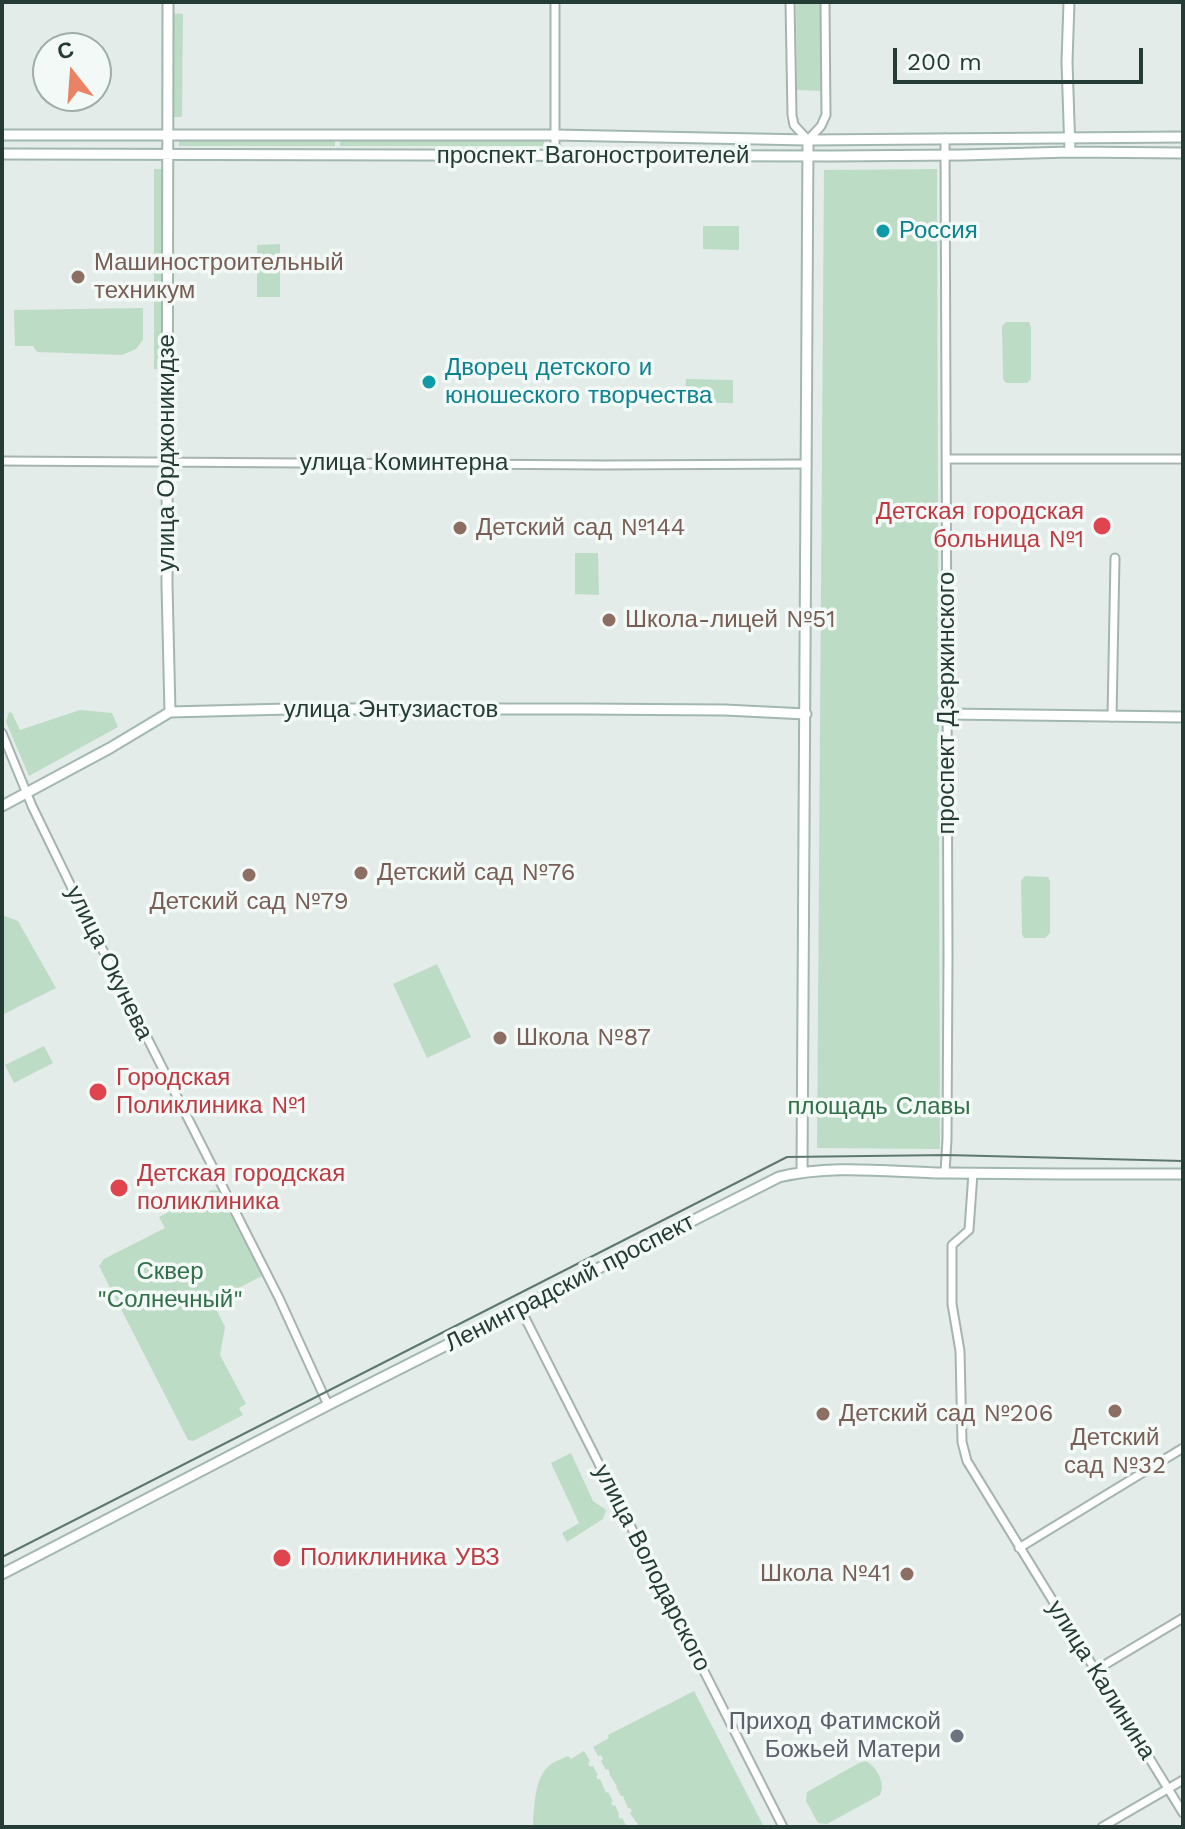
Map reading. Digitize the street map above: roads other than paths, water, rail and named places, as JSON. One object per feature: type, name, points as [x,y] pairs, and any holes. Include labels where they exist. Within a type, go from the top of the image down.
[{"type":"main road","name":"улица Орджоникидзе","points":[[168,2],[170,712]]},
{"type":"main road","points":[[1069,2],[1070,152]]},
{"type":"main road","name":"проспект Вагоностроителей","points":[[2,135],[555,135],[808,140],[1183,137]]},
{"type":"main road","points":[[802,1172],[808,140]]},
{"type":"main road","name":"проспект Вагоностроителей","points":[[2,154],[809,156],[1183,153]]},
{"type":"main road","name":"улица Энтузиастов","points":[[2,806],[170,712],[582,709],[806,714]]},
{"type":"main road","points":[[947,714],[1183,717]]},
{"type":"main road","name":"Ленинградский проспект","points":[[2,1574],[779,1177],[802,1172],[1183,1174]]},
{"type":"street","points":[[555,2],[555,155]]},
{"type":"street","points":[[790,2],[792,115],[794,125],[808,140],[826,115],[825,2]]},
{"type":"street","name":"проспект Дзержинского","points":[[945,138],[948,955],[945,1173]]},
{"type":"street","points":[[946,459],[1183,459]]},
{"type":"street","name":"улица Коминтерна","points":[[2,461],[807,464]]},
{"type":"street","points":[[1112,717],[1115,558]]},
{"type":"street","name":"улица Окунева","points":[[2,733],[26,792],[96,937],[279,1298],[328,1405]]},
{"type":"street","points":[[973,1173],[969,1230],[952,1245],[951,1289],[960,1351],[962,1442],[967,1461],[1019,1548],[1183,1448]]},
{"type":"street","name":"улица Володарского","points":[[520,1308],[783,1827]]},
{"type":"street","name":"улица Калинина","points":[[1019,1548],[1183,1813]]},
{"type":"street","points":[[1096,1670],[1183,1618]]},
{"type":"street","points":[[1102,1827],[1183,1780]]},
{"type":"tram line","points":[[2,1557],[787,1157],[947,1155],[1183,1161]]},
{"type":"place","name":"Россия","points":[[883,231]]},
{"type":"place","name":"Машиностроительный техникум","points":[[78,277]]},
{"type":"place","name":"Дворец детского и юношеского творчества","points":[[429,382]]},
{"type":"place","name":"Детская городская больница №1","points":[[1102,526]]},
{"type":"place","name":"Детский сад №144","points":[[460,528]]},
{"type":"place","name":"Школа-лицей №51","points":[[609,620]]},
{"type":"place","name":"Детский сад №76","points":[[361,873]]},
{"type":"place","name":"Детский сад №79","points":[[249,875]]},
{"type":"place","name":"Школа №87","points":[[500,1038]]},
{"type":"place","name":"Городская Поликлиника №1","points":[[98,1092]]},
{"type":"place","name":"Детская городская поликлиника","points":[[119,1188]]},
{"type":"place","name":"Детский сад №32","points":[[1115,1411]]},
{"type":"place","name":"Детский сад №206","points":[[823,1414]]},
{"type":"place","name":"Поликлиника УВЗ","points":[[282,1558]]},
{"type":"place","name":"Школа №41","points":[[907,1574]]},
{"type":"place","name":"Приход Фатимской Божьей Матери","points":[[957,1736]]},
{"type":"park label","name":"площадь Славы","points":[[879,1107]]},
{"type":"park label","name":"Сквер \"Солнечный\"","points":[[170,1286]]}]
